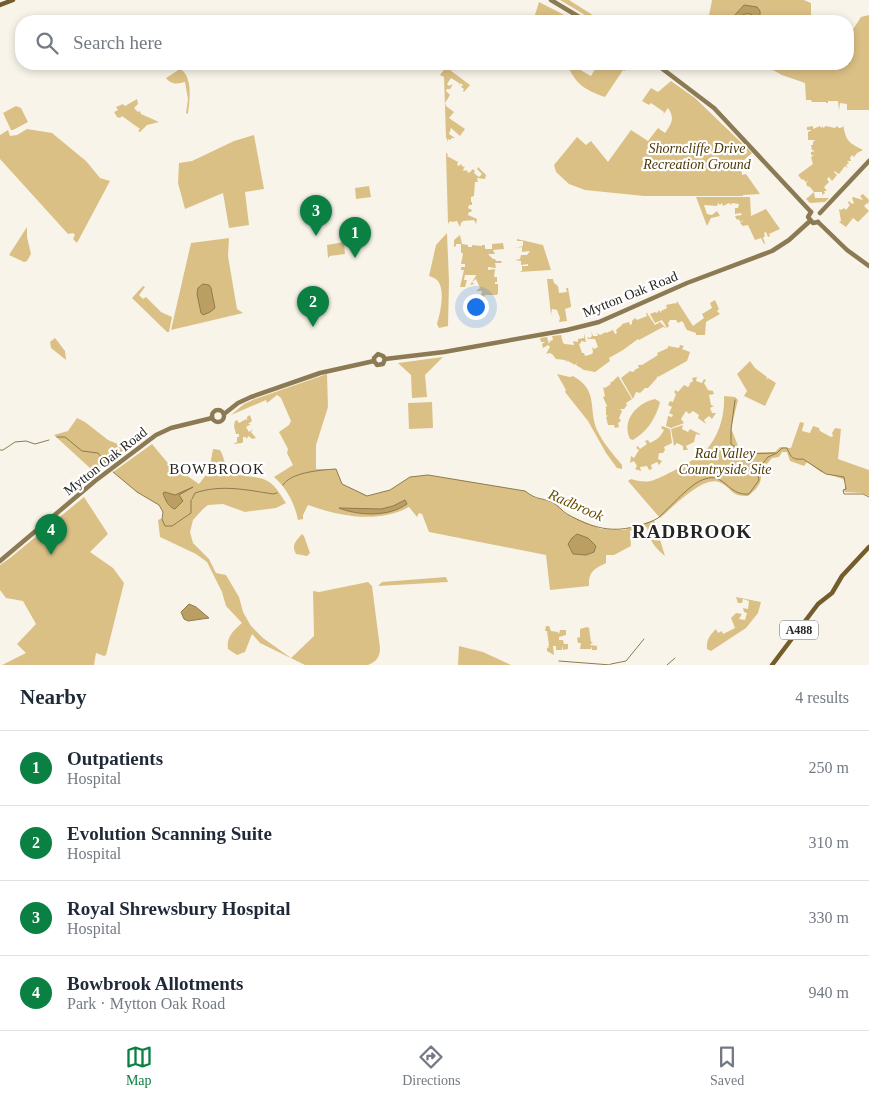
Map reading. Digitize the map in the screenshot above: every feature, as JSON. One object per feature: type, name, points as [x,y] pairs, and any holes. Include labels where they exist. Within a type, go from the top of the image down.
[{"type":"main road","points":[[0,5],[12,0]]},
{"type":"main road","points":[[551,0],[576,15]]},
{"type":"main road","points":[[664,70],[714,108],[811,212]]},
{"type":"main road","points":[[818,222],[820,214],[869,161]]},
{"type":"main road","points":[[811,212],[816,211],[820,214]]},
{"type":"main road","points":[[811,212],[808,215],[810,222],[815,224],[818,222]]},
{"type":"main road","name":"Mytton Oak Road","points":[[374,361],[377,365],[380,365],[385,359],[444,352],[562,331],[599,322],[687,283],[772,251],[789,240],[810,222]]},
{"type":"main road","points":[[818,222],[847,250],[869,266]]},
{"type":"main road","name":"Mytton Oak Road","points":[[374,361],[375,356],[378,354],[385,359]]},
{"type":"main road","name":"Mytton Oak Road","points":[[212,418],[215,422],[220,423],[223,420],[224,414],[245,400],[302,379],[374,361]]},
{"type":"main road","name":"Mytton Oak Road","points":[[212,418],[216,410],[221,410],[224,414]]},
{"type":"main road","name":"Mytton Oak Road","points":[[0,561],[122,459],[156,435],[171,428],[212,418]]},
{"type":"main road","name":"A488","points":[[772,665],[818,604],[832,593],[842,576],[869,546]]},
{"type":"green space","points":[[560,0],[569,0],[593,15],[585,15]]},
{"type":"green space","points":[[712,0],[804,0],[811,3],[811,15],[709,15]]},
{"type":"green space","points":[[539,2],[564,15],[535,15]]},
{"type":"green space","points":[[869,15],[869,110],[847,110],[847,104],[840,103],[839,110],[838,101],[828,101],[826,103],[806,100],[805,83],[773,70],[854,70],[854,28],[861,17]]},
{"type":"green space","points":[[178,70],[184,72],[189,83],[188,114],[186,113],[188,99],[185,82],[170,82],[166,78]]},
{"type":"green space","points":[[444,70],[450,70],[470,85],[464,92],[464,89],[461,87],[463,85],[460,83],[459,85],[459,83],[451,78],[447,84],[449,86],[453,84],[446,91],[450,95],[445,103],[446,106],[454,112],[449,118],[465,129],[460,136],[451,128],[449,134],[455,138],[448,139],[448,142],[446,137],[444,77],[440,75]]},
{"type":"green space","points":[[580,70],[591,76],[594,70],[623,70],[605,97],[592,92],[582,85],[570,71]]},
{"type":"green space","name":"Shorncliffe Drive Recreation Ground","points":[[671,81],[695,98],[752,153],[741,163],[742,175],[746,174],[760,194],[743,196],[644,196],[585,190],[569,184],[556,172],[554,165],[577,137],[586,145],[591,141],[608,162],[631,130],[648,141],[658,128],[665,133],[672,120],[668,108],[663,115],[664,112],[651,103],[649,105],[642,101],[651,88],[658,92]]},
{"type":"green space","points":[[137,99],[138,104],[134,108],[138,112],[140,111],[141,114],[159,122],[147,125],[140,132],[138,131],[140,129],[122,116],[120,118],[117,117],[114,112],[118,110],[116,107],[123,104],[125,106]]},
{"type":"green space","points":[[16,106],[21,108],[28,122],[11,130],[3,113]]},
{"type":"green space","points":[[843,124],[848,140],[863,150],[854,157],[852,155],[851,161],[847,161],[849,163],[846,165],[848,168],[845,166],[839,174],[834,171],[837,175],[832,181],[829,177],[827,179],[829,182],[824,187],[827,191],[824,191],[825,193],[822,195],[822,192],[814,192],[807,186],[806,183],[809,180],[806,182],[798,175],[813,164],[811,157],[814,155],[811,155],[811,152],[815,151],[812,150],[811,145],[813,145],[815,140],[808,140],[808,132],[812,130],[807,130],[807,127],[813,126],[813,129],[820,126],[821,128],[826,126],[835,128],[837,126],[839,128],[843,127]]},
{"type":"green space","points":[[27,129],[52,133],[86,161],[100,178],[110,181],[77,243],[73,239],[75,235],[73,233],[68,234],[0,159],[0,135],[8,130],[10,136],[17,135]]},
{"type":"green space","points":[[254,135],[264,189],[245,192],[249,225],[229,228],[223,193],[185,209],[178,183],[179,163],[192,161],[234,141]]},
{"type":"green space","points":[[446,153],[448,154],[447,156],[458,162],[457,165],[465,166],[464,171],[466,170],[469,173],[473,169],[474,173],[479,177],[482,174],[477,169],[478,167],[486,175],[485,179],[477,178],[478,182],[475,182],[474,196],[471,197],[472,205],[469,205],[468,208],[472,210],[468,215],[477,219],[476,224],[474,220],[463,221],[460,227],[457,221],[450,221],[448,224]]},
{"type":"green space","points":[[369,186],[371,197],[356,199],[355,188]]},
{"type":"green space","points":[[814,192],[815,198],[829,198],[825,202],[810,203],[806,199]]},
{"type":"green space","points":[[863,194],[869,200],[868,204],[864,206],[869,211],[858,222],[853,218],[846,227],[839,222],[841,221],[839,209],[844,208],[846,210],[850,205],[849,201],[852,204],[854,203],[853,197],[863,200],[860,196]]},
{"type":"green space","points":[[696,197],[750,197],[751,216],[766,209],[780,229],[769,234],[770,236],[768,237],[766,232],[764,233],[764,244],[761,238],[755,240],[748,225],[743,226],[740,223],[744,220],[740,222],[735,216],[742,215],[741,213],[735,214],[735,208],[738,208],[739,204],[732,203],[731,205],[729,203],[723,206],[722,203],[720,205],[718,203],[717,206],[704,205],[707,214],[712,215],[717,211],[720,216],[711,218],[707,226]]},
{"type":"green space","points":[[27,227],[31,254],[27,261],[24,262],[9,255]]},
{"type":"green space","points":[[447,233],[448,326],[439,328],[437,324],[442,302],[441,289],[437,280],[429,276],[436,245]]},
{"type":"green space","points":[[460,235],[462,244],[468,245],[468,247],[472,247],[472,245],[485,245],[485,249],[492,249],[492,244],[503,243],[504,249],[493,250],[495,254],[488,254],[496,261],[502,261],[501,263],[495,263],[496,268],[488,267],[488,270],[495,269],[494,277],[497,277],[497,282],[495,284],[498,284],[497,295],[485,295],[484,297],[481,295],[482,291],[476,291],[480,288],[476,279],[472,282],[476,275],[465,275],[464,280],[467,280],[465,287],[460,287],[464,270],[461,270],[461,267],[465,267],[465,264],[461,264],[463,254],[461,252],[461,244],[456,244],[454,247],[454,240]]},
{"type":"green space","points":[[229,238],[228,256],[237,309],[243,313],[171,330],[191,243]]},
{"type":"green space","points":[[517,239],[543,245],[551,270],[519,272],[522,271],[522,266],[528,266],[528,264],[521,265],[521,261],[515,260],[520,259],[521,255],[527,255],[530,251],[522,252],[522,247],[515,248],[523,246],[523,241],[517,241]]},
{"type":"green space","points":[[344,242],[345,254],[328,258],[327,245]]},
{"type":"green space","points":[[547,279],[553,279],[554,283],[558,286],[559,293],[567,292],[566,288],[568,288],[571,307],[565,309],[567,321],[559,322],[560,318],[557,310],[552,309],[551,315]]},
{"type":"green space","points":[[143,286],[145,287],[139,295],[143,299],[146,297],[161,312],[172,317],[169,332],[132,298]]},
{"type":"green space","points":[[715,300],[719,309],[717,311],[720,314],[706,322],[705,335],[696,335],[696,333],[687,330],[682,321],[678,323],[676,320],[670,320],[667,328],[662,320],[655,323],[650,314],[657,313],[659,310],[661,313],[661,311],[667,308],[666,305],[676,304],[677,301],[693,326],[704,318],[702,314],[712,308],[710,303]]},
{"type":"green space","points":[[646,313],[655,325],[660,322],[666,328],[663,327],[638,339],[609,358],[610,361],[595,372],[584,370],[576,365],[577,362],[575,365],[567,362],[567,359],[566,362],[565,360],[556,359],[552,354],[546,354],[550,347],[548,345],[543,348],[542,344],[545,342],[541,342],[540,338],[547,337],[549,344],[553,340],[552,336],[561,335],[563,343],[574,345],[573,341],[578,342],[578,339],[584,338],[584,333],[586,342],[581,341],[579,344],[585,356],[592,354],[592,347],[594,349],[598,347],[595,339],[588,339],[587,337],[590,338],[592,336],[591,331],[593,336],[598,336],[597,333],[600,335],[613,330],[615,334],[622,324],[629,322],[630,325],[635,318],[637,320],[647,316]]},
{"type":"green space","points":[[55,338],[65,351],[66,360],[51,348],[50,342]]},
{"type":"green space","points":[[680,345],[684,346],[682,349],[690,352],[687,361],[657,376],[648,388],[645,388],[640,393],[636,392],[633,399],[621,378],[630,371],[633,372],[639,368],[638,365],[642,365],[658,355],[657,353],[668,348],[668,346],[679,348]]},
{"type":"green space","points":[[443,357],[425,375],[427,397],[412,398],[411,375],[398,363]]},
{"type":"green space","points":[[750,361],[755,368],[767,377],[766,380],[768,378],[776,383],[765,406],[744,396],[747,391],[737,374]]},
{"type":"green space","points":[[327,374],[328,407],[316,445],[316,469],[336,469],[342,484],[368,496],[390,490],[410,477],[428,475],[525,491],[535,498],[554,502],[566,514],[601,529],[624,530],[654,520],[665,556],[653,543],[647,527],[630,531],[631,546],[614,555],[606,555],[606,563],[595,569],[591,574],[589,586],[550,590],[546,555],[429,532],[422,514],[419,513],[417,517],[409,507],[397,512],[371,517],[345,515],[308,505],[303,519],[298,520],[289,496],[274,477],[293,465],[287,453],[288,449],[279,432],[289,425],[291,421],[281,398],[277,395],[267,403],[266,400],[231,415],[244,404],[255,399]]},
{"type":"green space","points":[[557,374],[573,376],[586,387],[590,394],[597,430],[605,444],[622,465],[622,469],[617,468],[606,453],[588,421],[565,392],[566,390]]},
{"type":"green space","points":[[618,376],[632,399],[626,403],[627,405],[624,409],[620,409],[622,411],[619,418],[621,421],[618,423],[619,427],[615,428],[614,425],[608,425],[603,387],[605,388],[611,384],[610,382]]},
{"type":"green space","points":[[697,377],[696,381],[702,383],[704,379],[706,380],[704,383],[708,390],[713,391],[714,394],[709,395],[711,405],[714,406],[710,408],[712,413],[716,413],[712,419],[709,416],[704,420],[706,424],[693,411],[689,414],[686,411],[681,419],[684,423],[671,428],[666,426],[668,416],[672,417],[673,415],[669,413],[672,407],[668,405],[670,401],[673,402],[676,394],[674,392],[676,390],[678,392],[684,385],[688,387],[693,381],[692,378]]},
{"type":"green space","name":"Rad Valley Countryside Site","points":[[724,396],[735,397],[738,400],[731,428],[738,446],[745,453],[775,452],[780,447],[791,448],[800,422],[804,423],[802,431],[810,433],[813,426],[831,437],[835,428],[841,429],[838,459],[869,470],[869,496],[862,493],[844,492],[846,484],[843,479],[821,472],[807,462],[804,466],[790,461],[787,452],[782,452],[779,457],[772,458],[761,471],[759,485],[748,496],[735,494],[721,483],[714,481],[706,483],[689,493],[660,518],[628,481],[631,479],[645,482],[654,480],[681,467],[705,451],[714,439],[720,425]]},
{"type":"green space","points":[[655,399],[660,402],[652,421],[638,437],[633,440],[630,439],[628,425],[632,413],[642,404]]},
{"type":"green space","points":[[432,402],[433,428],[409,429],[408,403]]},
{"type":"green space","points":[[250,415],[252,421],[248,424],[251,424],[246,427],[249,432],[253,429],[251,432],[256,438],[252,439],[249,436],[246,439],[246,437],[243,437],[242,443],[233,444],[237,442],[237,437],[239,437],[234,426],[235,421],[237,420],[239,423],[246,419],[247,421],[247,417]]},
{"type":"green space","points":[[77,418],[108,440],[130,449],[107,466],[91,469],[54,435],[68,431]]},
{"type":"green space","points":[[683,425],[682,429],[688,432],[690,429],[700,434],[696,434],[694,442],[686,446],[688,450],[683,450],[683,446],[677,443],[674,446],[671,429]]},
{"type":"green space","points":[[662,426],[670,429],[672,443],[664,447],[663,453],[659,453],[658,459],[662,461],[659,465],[657,462],[651,465],[652,469],[649,470],[647,466],[640,467],[641,471],[635,469],[637,466],[634,461],[630,463],[631,456],[634,458],[639,450],[636,448],[638,446],[640,449],[647,444],[645,441],[648,440],[650,443],[658,438],[664,430],[661,428]]},
{"type":"green space","points":[[152,444],[167,462],[199,484],[209,471],[213,449],[220,450],[230,471],[269,482],[286,503],[276,508],[245,512],[223,504],[208,505],[193,520],[190,532],[193,543],[209,559],[216,573],[226,575],[239,597],[243,612],[251,626],[263,638],[291,658],[314,636],[313,591],[319,592],[368,582],[372,586],[380,648],[375,661],[368,665],[305,665],[260,643],[252,634],[245,652],[237,655],[228,649],[229,637],[242,623],[226,606],[222,592],[207,562],[196,554],[160,537],[158,520],[163,518],[163,512],[159,505],[137,492],[113,472]]},
{"type":"green space","points":[[84,497],[108,534],[90,552],[113,568],[124,583],[106,655],[96,653],[94,665],[2,665],[26,653],[17,644],[36,624],[23,601],[6,598],[0,590],[0,565]]},
{"type":"green space","points":[[302,534],[310,553],[307,556],[296,554],[294,548],[295,543]]},
{"type":"green space","points":[[446,577],[448,582],[378,586],[382,582]]},
{"type":"green space","points":[[736,597],[761,602],[758,613],[746,628],[711,651],[707,649],[709,638],[716,629],[718,633],[722,631],[723,634],[735,628],[731,618],[736,613],[742,614],[739,619],[745,620],[747,613],[744,612],[743,608],[748,609],[749,601],[743,599],[742,603],[738,603]]},
{"type":"green space","points":[[546,626],[549,626],[551,631],[558,632],[559,634],[560,630],[566,630],[566,635],[559,637],[559,640],[563,640],[564,644],[568,644],[568,649],[563,650],[562,645],[562,650],[556,650],[556,646],[553,646],[554,655],[547,651],[547,648],[550,648],[547,647],[549,646],[547,631],[545,631]]},
{"type":"green space","points":[[589,628],[591,642],[593,642],[590,645],[597,646],[597,650],[592,650],[592,646],[591,649],[580,649],[581,643],[578,643],[577,638],[580,637],[580,629]]},
{"type":"green space","points":[[459,646],[483,652],[511,665],[458,665]]},
{"type":"shaded area","points":[[744,5],[757,7],[760,11],[760,15],[735,15]]},
{"type":"shaded area","points":[[203,284],[209,285],[211,288],[215,308],[203,315],[197,294],[198,288]]},
{"type":"shaded area","points":[[193,487],[179,495],[183,501],[175,509],[169,505],[163,493],[175,495]]},
{"type":"shaded area","points":[[405,500],[407,504],[383,513],[356,513],[339,508],[381,509]]},
{"type":"shaded area","points":[[577,534],[588,538],[596,546],[594,552],[586,555],[573,554],[568,544]]},
{"type":"shaded area","points":[[189,604],[196,607],[209,618],[188,621],[184,619],[181,612]]},
{"type":"waterway","points":[[735,400],[731,444],[745,454],[775,453]]},
{"type":"waterway","name":"Radbrook","points":[[57,437],[65,437],[82,451],[98,453],[107,465]]},
{"type":"waterway","name":"Radbrook","points":[[0,450],[15,442],[26,441],[35,444],[49,440]]},
{"type":"waterway","name":"Radbrook","points":[[283,485],[299,474],[336,469],[342,484],[367,496],[390,490],[410,477],[428,475],[525,491],[536,498],[552,502],[567,514],[585,523],[603,528],[621,529],[645,524],[658,518],[693,485],[705,479],[717,479],[736,492],[749,494],[759,480],[757,471],[768,457],[777,453],[782,448],[787,448],[795,459],[803,459],[826,474],[844,477],[846,489],[843,490],[844,494],[863,494],[869,497]]},
{"type":"waterway","name":"Radbrook","points":[[113,472],[137,492],[159,505],[163,512],[162,519],[165,526],[172,526],[191,513],[191,500]]},
{"type":"waterway","name":"Radbrook","points":[[192,499],[195,493],[224,488],[277,493]]},
{"type":"waterway","points":[[611,664],[626,661],[644,639]]},
{"type":"waterway","points":[[667,665],[675,658]]},
{"type":"waterway","points":[[559,661],[611,665]]},
{"type":"place","name":"Royal Shrewsbury Hospital","points":[[316,236]]},
{"type":"place","name":"Outpatients","points":[[355,258]]},
{"type":"place","name":"Evolution Scanning Suite","points":[[313,327]]},
{"type":"place","name":"Bowbrook Allotments","points":[[51,555]]},
{"type":"district","name":"BOWBROOK","points":[[217,469]]},
{"type":"district","name":"RADBROOK","points":[[692,531]]}]
